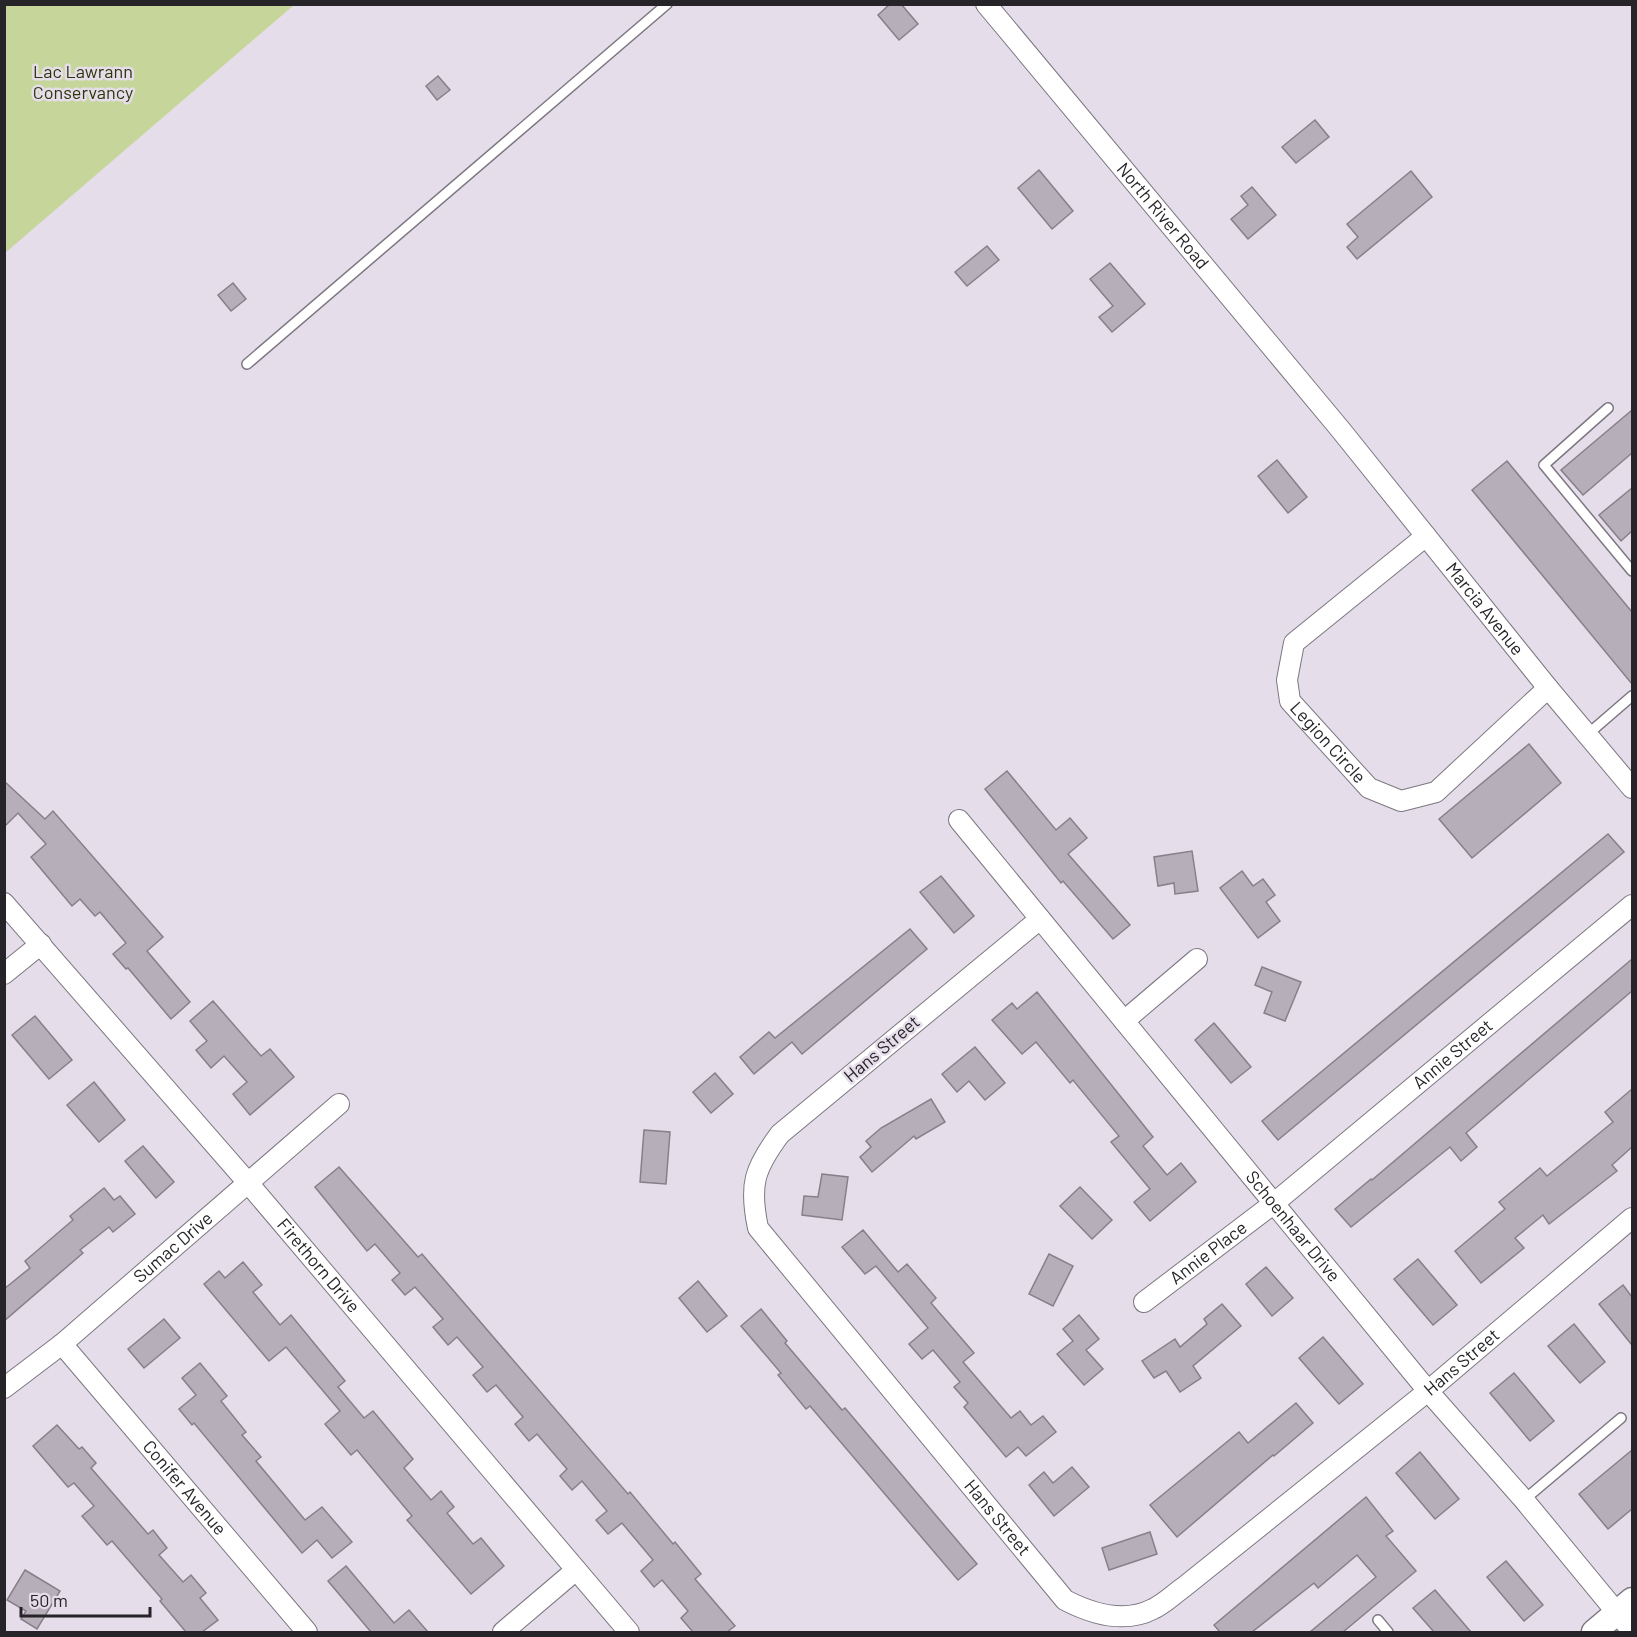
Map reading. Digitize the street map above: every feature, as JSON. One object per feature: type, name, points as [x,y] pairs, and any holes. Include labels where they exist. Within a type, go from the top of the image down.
[{"type":"street","name":"North River Road","points":[[986,4],[1340,429]]},
{"type":"street","name":"Marcia Avenue","points":[[1340,429],[1548,688],[1632,788]]},
{"type":"street","name":"Legion Circle","points":[[1426,536],[1294,643],[1287,680],[1290,701],[1369,788],[1401,801],[1436,792],[1548,688]]},
{"type":"street","name":"Schoenhaar Drive","points":[[959,820],[1428,1392],[1628,1615]]},
{"type":"street","name":"Firethorn Drive","points":[[4,903],[249,1184],[629,1632]]},
{"type":"street","name":"Annie Street","points":[[1273,1204],[1632,905]]},
{"type":"street","name":"Hans Street","points":[[1040,918],[780,1134],[767,1150],[756,1173],[753,1202],[758,1228],[1065,1600],[1084,1610],[1106,1616],[1130,1616],[1152,1610],[1176,1593],[1428,1392],[1632,1218]]},
{"type":"street","points":[[4,974],[41,944]]},
{"type":"street","points":[[1124,1021],[1197,959]]},
{"type":"street","name":"Sumac Drive","points":[[4,1388],[62,1344],[339,1104]]},
{"type":"street","name":"Annie Place","points":[[1144,1302],[1273,1204]]},
{"type":"street","name":"Conifer Avenue","points":[[62,1344],[307,1632]]},
{"type":"street","points":[[503,1632],[576,1570]]},
{"type":"street","points":[[1594,1632],[1628,1615]]},
{"type":"lane","points":[[247,364],[667,4]]},
{"type":"lane","points":[[1608,408],[1544,465],[1632,571]]},
{"type":"lane","points":[[1587,734],[1632,696]]},
{"type":"lane","points":[[1524,1500],[1622,1418]]},
{"type":"lane","points":[[1378,1620],[1388,1632]]},
{"type":"green space","name":"Lac Lawrann Conservancy","points":[[5,4],[294,4],[294,5],[5,253]]},
{"type":"building","points":[[890,4],[901,4],[918,24],[899,40],[878,15]]},
{"type":"building","points":[[438,76],[450,90],[437,100],[426,86]]},
{"type":"building","points":[[1315,120],[1329,137],[1296,163],[1282,147]]},
{"type":"building","points":[[1039,170],[1073,211],[1052,229],[1018,188]]},
{"type":"building","points":[[1411,171],[1432,197],[1357,259],[1347,247],[1358,237],[1347,224]]},
{"type":"building","points":[[1252,187],[1276,215],[1248,239],[1231,219],[1248,205],[1241,196]]},
{"type":"building","points":[[987,246],[999,260],[967,286],[955,272]]},
{"type":"building","points":[[1110,263],[1145,304],[1112,332],[1099,317],[1113,306],[1090,279]]},
{"type":"building","points":[[233,283],[246,299],[231,311],[218,295]]},
{"type":"building","points":[[1632,410],[1632,453],[1583,495],[1561,470]]},
{"type":"building","points":[[1277,460],[1307,497],[1288,513],[1258,476]]},
{"type":"building","points":[[1507,461],[1632,612],[1632,684],[1472,490]]},
{"type":"building","points":[[1632,488],[1632,531],[1621,541],[1599,515]]},
{"type":"building","points":[[1529,744],[1561,783],[1472,858],[1439,819]]},
{"type":"building","points":[[1007,771],[1056,830],[1070,818],[1087,838],[1068,854],[1130,925],[1113,939],[1063,881],[1061,883],[985,789]]},
{"type":"building","points":[[4,781],[45,819],[53,811],[163,937],[147,951],[190,1002],[171,1019],[128,968],[126,969],[113,954],[126,943],[100,912],[95,916],[80,899],[72,906],[31,857],[46,844],[18,813],[4,827]]},
{"type":"building","points":[[1608,834],[1624,852],[1278,1140],[1262,1121]]},
{"type":"building","points":[[1192,851],[1198,891],[1175,894],[1174,883],[1158,886],[1154,857]]},
{"type":"building","points":[[1242,871],[1253,886],[1263,879],[1275,895],[1266,902],[1280,921],[1258,938],[1220,888]]},
{"type":"building","points":[[941,876],[974,916],[954,933],[920,892]]},
{"type":"building","points":[[910,929],[927,949],[802,1054],[792,1042],[754,1074],[740,1057],[769,1032],[775,1038]]},
{"type":"building","points":[[1632,959],[1632,991],[1466,1133],[1477,1147],[1461,1161],[1450,1147],[1351,1227],[1335,1209]]},
{"type":"building","points":[[1262,967],[1301,982],[1285,1021],[1264,1013],[1272,992],[1255,985]]},
{"type":"building","points":[[1037,992],[1153,1137],[1143,1146],[1167,1175],[1181,1163],[1196,1182],[1150,1221],[1134,1202],[1150,1189],[1111,1142],[1119,1136],[1073,1080],[1070,1083],[1036,1042],[1022,1054],[992,1020],[1012,1003],[1017,1009]]},
{"type":"building","points":[[213,1001],[261,1056],[270,1049],[294,1077],[250,1115],[233,1094],[247,1082],[224,1056],[211,1068],[196,1050],[207,1041],[190,1021]]},
{"type":"building","points":[[35,1016],[72,1060],[49,1079],[12,1035]]},
{"type":"building","points":[[1214,1023],[1251,1067],[1231,1083],[1195,1040]]},
{"type":"building","points":[[975,1047],[1005,1083],[985,1100],[969,1081],[957,1092],[942,1074]]},
{"type":"building","points":[[715,1073],[733,1094],[711,1113],[693,1092]]},
{"type":"building","points":[[94,1082],[125,1120],[99,1142],[67,1105]]},
{"type":"building","points":[[1632,1089],[1632,1147],[1612,1165],[1617,1171],[1549,1224],[1543,1215],[1515,1238],[1524,1248],[1481,1283],[1455,1251],[1505,1209],[1499,1202],[1540,1168],[1547,1176],[1613,1122],[1605,1112]]},
{"type":"building","points":[[931,1099],[945,1122],[916,1139],[914,1136],[872,1172],[860,1157],[871,1147],[866,1141],[881,1128]]},
{"type":"building","points":[[644,1130],[670,1132],[666,1184],[640,1182]]},
{"type":"building","points":[[143,1146],[174,1182],[156,1198],[125,1161]]},
{"type":"building","points":[[339,1167],[418,1257],[422,1254],[628,1494],[630,1492],[673,1544],[675,1542],[701,1574],[695,1579],[735,1626],[727,1632],[693,1632],[681,1618],[688,1611],[662,1580],[654,1587],[641,1571],[653,1560],[622,1523],[608,1534],[596,1520],[607,1511],[582,1481],[572,1490],[560,1476],[567,1469],[537,1434],[529,1441],[515,1424],[523,1417],[496,1385],[487,1392],[473,1375],[483,1367],[457,1337],[448,1345],[433,1327],[443,1319],[415,1287],[405,1295],[392,1280],[400,1273],[375,1244],[367,1251],[315,1187]]},
{"type":"building","points":[[822,1174],[848,1177],[842,1220],[802,1215],[804,1196],[818,1197]]},
{"type":"building","points":[[1080,1187],[1112,1220],[1092,1239],[1060,1206]]},
{"type":"building","points":[[104,1188],[114,1200],[120,1196],[135,1214],[113,1232],[109,1227],[80,1250],[83,1253],[4,1321],[4,1289],[30,1268],[25,1261],[73,1220],[70,1216]]},
{"type":"building","points":[[863,1230],[898,1272],[907,1264],[936,1298],[931,1303],[974,1353],[963,1362],[1011,1418],[1020,1411],[1031,1425],[1043,1416],[1056,1432],[1026,1456],[1018,1447],[1006,1457],[964,1407],[968,1403],[954,1387],[960,1382],[933,1350],[922,1359],[909,1344],[928,1328],[876,1266],[865,1274],[842,1247]]},
{"type":"building","points":[[1049,1254],[1073,1266],[1053,1306],[1029,1294]]},
{"type":"building","points":[[1418,1259],[1457,1305],[1433,1325],[1394,1279]]},
{"type":"building","points":[[243,1262],[262,1285],[253,1292],[280,1325],[291,1315],[345,1381],[338,1387],[364,1418],[373,1411],[413,1459],[404,1468],[431,1500],[441,1491],[454,1507],[447,1513],[473,1544],[481,1538],[504,1566],[471,1594],[407,1520],[412,1516],[357,1450],[351,1455],[325,1424],[340,1411],[286,1347],[269,1361],[204,1284],[219,1271],[225,1278]]},
{"type":"building","points":[[1266,1267],[1293,1298],[1272,1316],[1246,1284]]},
{"type":"building","points":[[698,1281],[727,1316],[707,1332],[679,1298]]},
{"type":"building","points":[[1623,1285],[1632,1297],[1632,1345],[1599,1304]]},
{"type":"building","points":[[1222,1304],[1241,1326],[1193,1366],[1201,1378],[1180,1392],[1166,1371],[1154,1378],[1142,1361],[1175,1339],[1180,1347],[1207,1324],[1204,1319]]},
{"type":"building","points":[[761,1309],[787,1341],[785,1343],[842,1410],[845,1408],[977,1564],[958,1580],[810,1406],[806,1409],[778,1375],[781,1373],[741,1326]]},
{"type":"building","points":[[1079,1315],[1099,1339],[1086,1350],[1103,1369],[1084,1385],[1057,1354],[1073,1341],[1063,1329]]},
{"type":"building","points":[[164,1319],[180,1338],[144,1368],[128,1349]]},
{"type":"building","points":[[1574,1324],[1605,1362],[1580,1383],[1548,1346]]},
{"type":"building","points":[[1323,1337],[1363,1384],[1339,1404],[1299,1358]]},
{"type":"building","points":[[200,1363],[227,1396],[221,1401],[246,1432],[242,1435],[261,1457],[256,1461],[305,1520],[322,1507],[352,1542],[332,1558],[317,1540],[302,1553],[194,1423],[192,1425],[179,1409],[196,1395],[182,1378]]},
{"type":"building","points":[[1514,1373],[1554,1421],[1530,1441],[1490,1393]]},
{"type":"building","points":[[1296,1403],[1313,1423],[1177,1537],[1150,1505],[1239,1432],[1248,1443]]},
{"type":"building","points":[[57,1425],[79,1449],[82,1447],[96,1463],[91,1468],[148,1534],[153,1530],[167,1548],[159,1555],[183,1582],[191,1575],[206,1593],[200,1598],[218,1620],[202,1632],[186,1632],[160,1601],[162,1599],[112,1541],[107,1545],[82,1516],[94,1506],[74,1483],[68,1487],[33,1446]]},
{"type":"building","points":[[1632,1450],[1632,1509],[1608,1529],[1579,1494]]},
{"type":"building","points":[[1420,1452],[1459,1499],[1435,1519],[1396,1473]]},
{"type":"building","points":[[1072,1467],[1089,1487],[1054,1516],[1029,1485],[1044,1472],[1053,1483]]},
{"type":"building","points":[[1366,1497],[1393,1531],[1386,1536],[1416,1571],[1343,1632],[1310,1632],[1376,1577],[1357,1555],[1318,1588],[1314,1583],[1252,1632],[1220,1632],[1214,1625]]},
{"type":"building","points":[[1150,1532],[1157,1554],[1109,1570],[1102,1548]]},
{"type":"building","points":[[1506,1561],[1543,1605],[1524,1621],[1487,1577]]},
{"type":"building","points":[[346,1566],[394,1623],[409,1610],[428,1632],[371,1632],[328,1581]]},
{"type":"building","points":[[25,1570],[60,1591],[37,1629],[21,1619],[26,1611],[7,1600]]},
{"type":"building","points":[[1435,1590],[1471,1632],[1434,1632],[1413,1608]]}]
